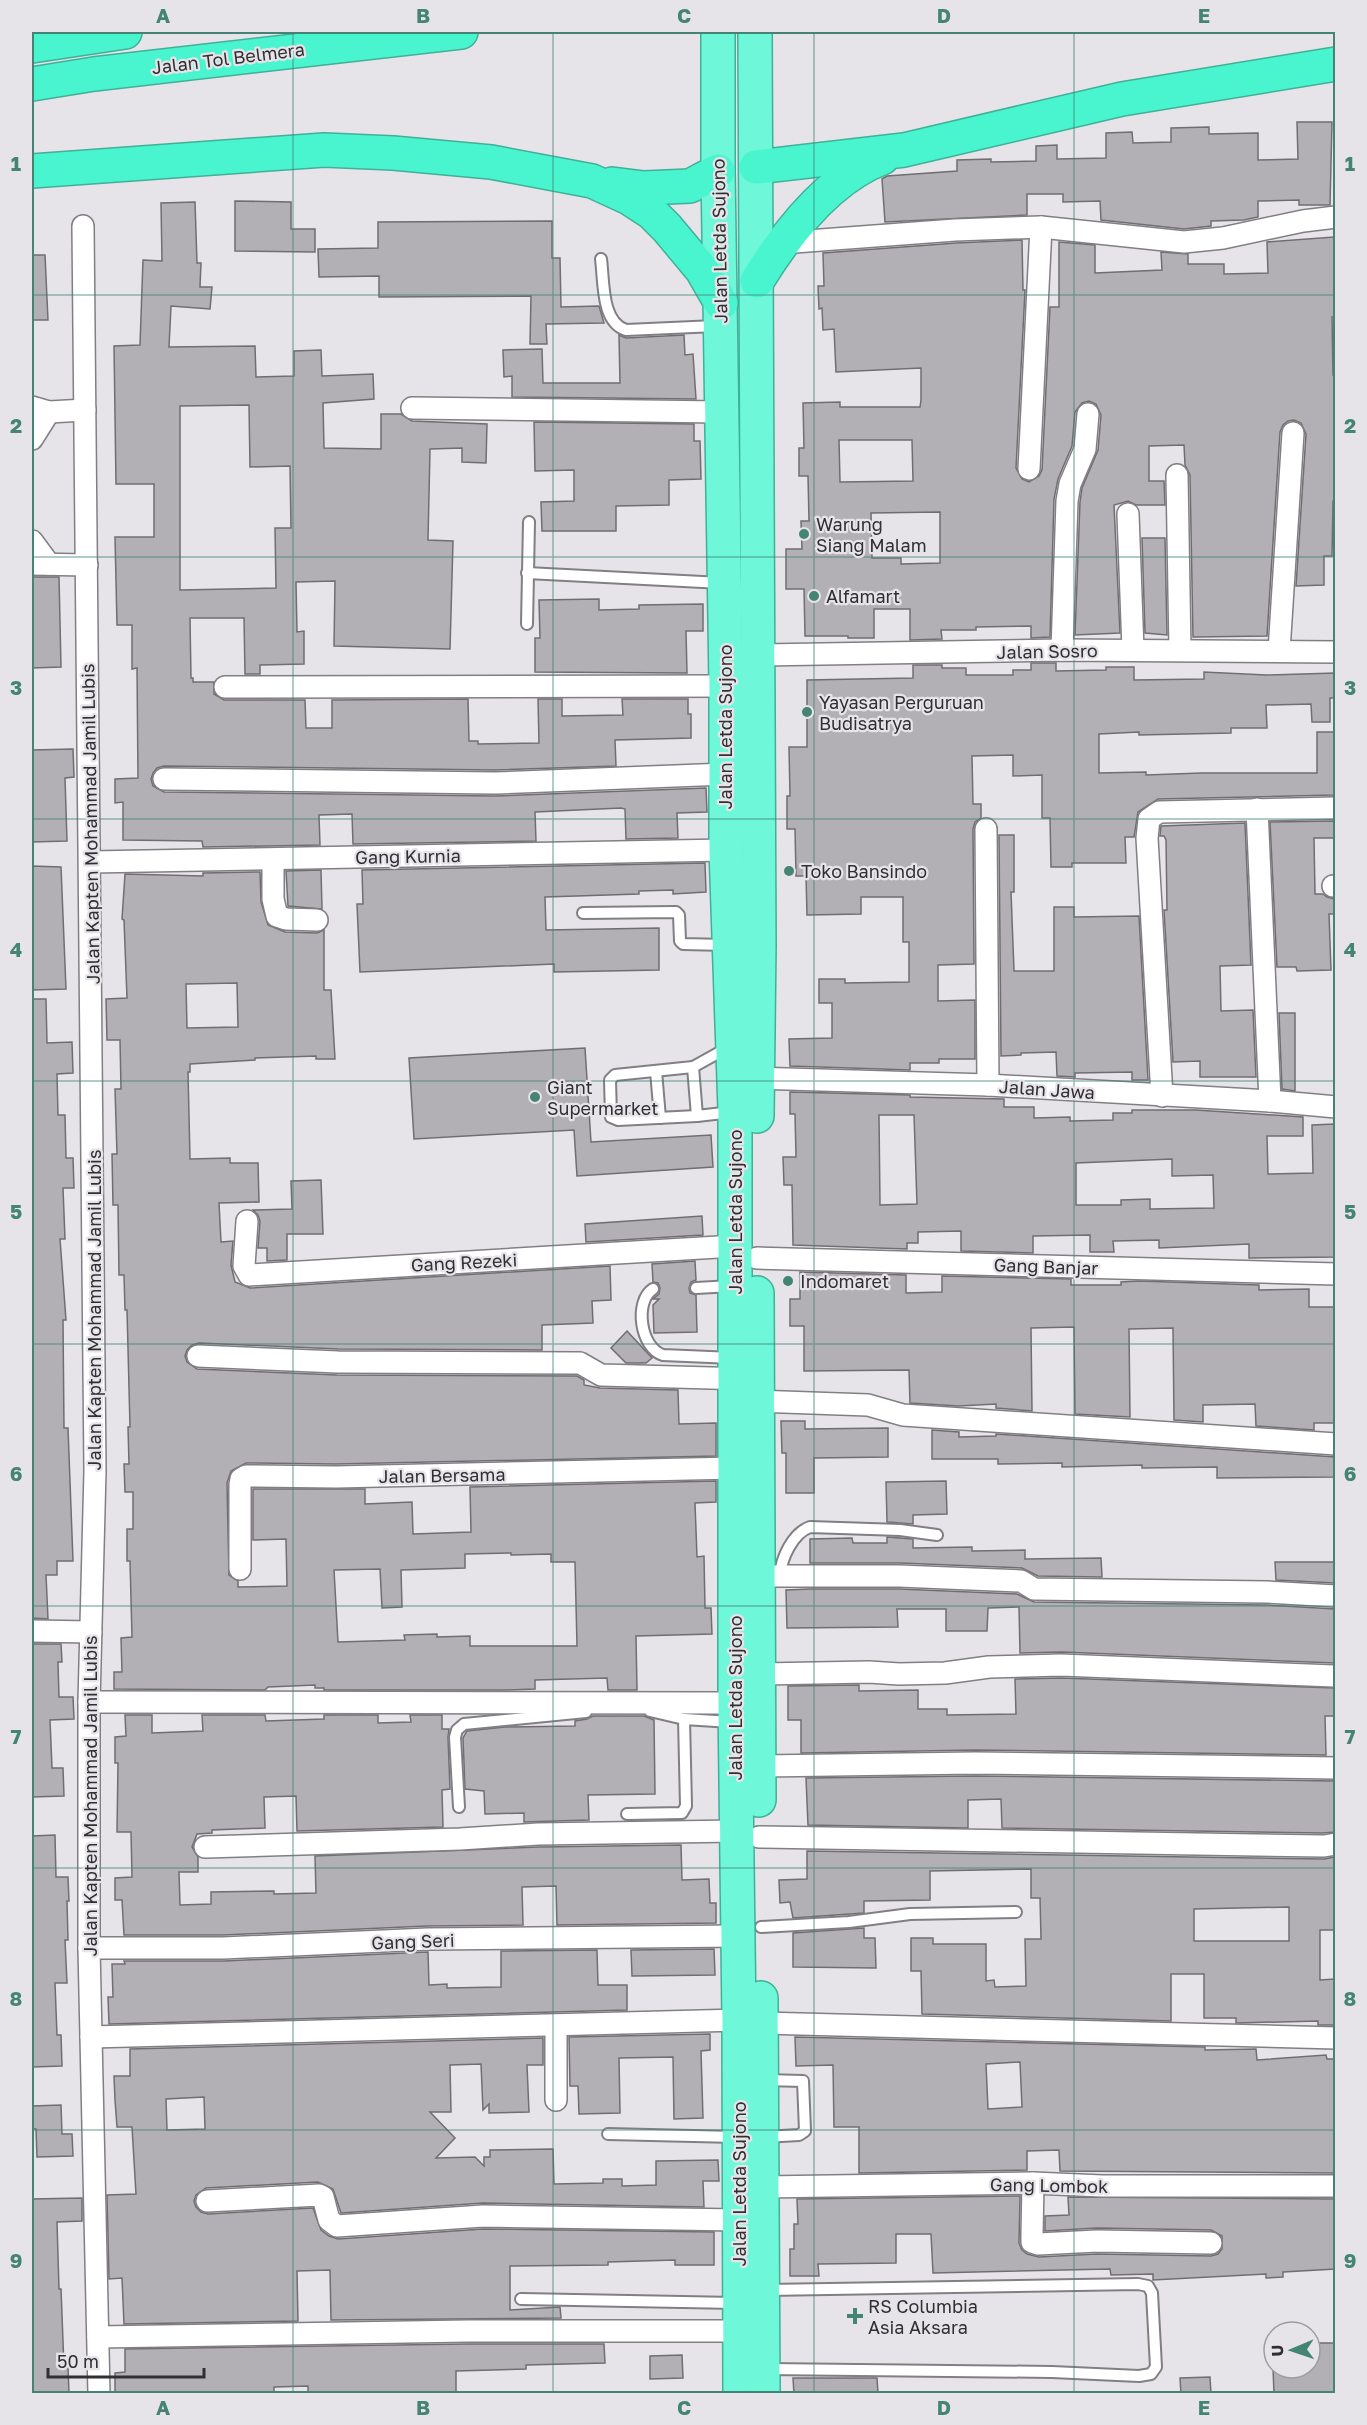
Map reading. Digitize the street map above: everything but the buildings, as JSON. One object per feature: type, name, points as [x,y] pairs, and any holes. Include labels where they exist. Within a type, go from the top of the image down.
[{"type":"highway","points":[[32,46],[125,32]]},
{"type":"highway","name":"Jalan Tol Belmera","points":[[32,84],[94,74],[461,32]]},
{"type":"highway","name":"Jalan Letda Sujono","points":[[718,32],[717,171],[726,686],[726,850],[744,945],[757,1078],[746,1252],[735,1286],[748,1375],[769,1576],[758,1674],[759,1766],[748,1834]]},
{"type":"highway","name":"Jalan Letda Sujono","points":[[740,2394],[747,2308],[763,2187],[750,2137],[748,1834],[735,1713],[735,1468],[748,1375],[746,1252],[735,1112],[734,1045],[744,945],[758,655],[755,32]]},
{"type":"highway","points":[[756,280],[781,243],[818,202],[844,180],[876,160],[904,150],[1122,99],[1335,63]]},
{"type":"highway","points":[[32,171],[324,150],[393,153],[491,162],[592,181],[644,188],[690,186],[717,171],[904,150]]},
{"type":"highway","points":[[592,181],[629,198],[652,213],[667,228],[702,270],[721,315]]},
{"type":"highway","points":[[723,476],[757,474]]},
{"type":"highway","name":"Jalan Letda Sujono","points":[[750,2021],[762,2080],[750,2137],[739,2220],[747,2308],[763,2381]]},
{"type":"street","points":[[781,243],[956,230],[1041,227],[1185,242],[1223,238],[1303,221],[1335,217]]},
{"type":"street","name":"Jalan Kapten Mohammad Jamil Lubis","points":[[84,226],[95,1471],[88,1702],[89,1948],[99,2394]]},
{"type":"street","points":[[1029,469],[1041,227]]},
{"type":"street","points":[[412,408],[721,412]]},
{"type":"street","points":[[32,439],[40,410],[85,410]]},
{"type":"street","points":[[1062,650],[1067,501],[1070,484],[1085,448],[1088,414]]},
{"type":"street","points":[[1280,651],[1293,433]]},
{"type":"street","points":[[1178,476],[1180,650]]},
{"type":"street","points":[[1128,514],[1132,650]]},
{"type":"street","points":[[32,542],[40,564],[87,565]]},
{"type":"street","name":"Jalan Sosro","points":[[758,655],[1062,650],[1335,652]]},
{"type":"street","points":[[225,687],[726,686]]},
{"type":"street","points":[[164,779],[495,783],[726,774]]},
{"type":"street","points":[[1162,1096],[1147,838],[1149,819],[1159,812],[1335,808]]},
{"type":"street","points":[[1257,809],[1270,1101]]},
{"type":"street","points":[[986,829],[988,1085]]},
{"type":"street","name":"Gang Kurnia","points":[[91,862],[726,850]]},
{"type":"street","points":[[273,859],[273,899],[277,916],[286,919],[317,920]]},
{"type":"street","name":"Jalan Jawa","points":[[757,1078],[988,1085],[1270,1101],[1335,1107]]},
{"type":"street","name":"Gang Rezeki","points":[[247,1221],[244,1266],[249,1275],[746,1252]]},
{"type":"street","name":"Gang Banjar","points":[[746,1252],[1335,1274]]},
{"type":"street","points":[[198,1356],[338,1362],[580,1363],[601,1375],[748,1375],[903,1415],[1335,1444]]},
{"type":"street","name":"Jalan Bersama","points":[[240,1569],[240,1485],[241,1479],[246,1476],[348,1477],[735,1468]]},
{"type":"street","points":[[769,1576],[899,1576],[1021,1581],[1034,1588],[1219,1591],[1335,1596]]},
{"type":"street","points":[[32,1631],[91,1632]]},
{"type":"street","points":[[758,1674],[945,1673],[989,1667],[1061,1665],[1334,1676]]},
{"type":"street","points":[[88,1702],[735,1713]]},
{"type":"street","points":[[759,1766],[975,1763],[1335,1768]]},
{"type":"street","points":[[205,1847],[460,1839],[538,1834],[748,1834],[1324,1846],[1335,1844]]},
{"type":"street","name":"Gang Seri","points":[[89,1948],[223,1948],[428,1939],[749,1931]]},
{"type":"street","points":[[90,2037],[750,2021],[1335,2038]]},
{"type":"street","points":[[556,2025],[556,2100]]},
{"type":"street","points":[[1033,2183],[1032,2242],[1038,2244],[1097,2241],[1211,2243]]},
{"type":"street","name":"Gang Lombok","points":[[763,2187],[1033,2183],[1102,2186],[1335,2186]]},
{"type":"street","points":[[207,2201],[319,2195],[325,2201],[329,2220],[337,2226],[483,2216],[739,2220]]},
{"type":"street","points":[[98,2337],[503,2331],[747,2308]]},
{"type":"lane","points":[[601,259],[606,302],[612,320],[618,327],[627,330],[721,315]]},
{"type":"lane","points":[[527,624],[529,522]]},
{"type":"lane","points":[[527,573],[724,584]]},
{"type":"lane","points":[[583,913],[676,912],[683,944],[744,945]]},
{"type":"lane","points":[[734,1045],[693,1066],[612,1077],[610,1080],[611,1117],[618,1120],[735,1112]]},
{"type":"lane","points":[[693,1066],[697,1116]]},
{"type":"lane","points":[[656,1071],[660,1118]]},
{"type":"lane","points":[[696,1288],[735,1286]]},
{"type":"lane","points":[[653,1289],[646,1294],[642,1303],[645,1339],[652,1350],[663,1355],[748,1375]]},
{"type":"lane","points":[[769,1576],[780,1565],[795,1538],[802,1530],[810,1527],[900,1530],[937,1535]]},
{"type":"lane","points":[[459,1807],[454,1737],[457,1730],[464,1724],[600,1712],[652,1711],[684,1719],[735,1713]]},
{"type":"lane","points":[[627,1814],[679,1814],[685,1810],[684,1719]]},
{"type":"lane","points":[[749,1931],[910,1914],[1016,1912]]},
{"type":"lane","points":[[608,2134],[750,2137],[799,2134],[805,2131],[804,2081],[762,2080]]},
{"type":"lane","points":[[521,2300],[747,2308],[1138,2284],[1148,2286],[1152,2293],[1156,2367],[1151,2374],[1139,2376],[1052,2372],[763,2381]]},
{"type":"place","name":"Warung Siang Malam","points":[[804,534]]},
{"type":"place","name":"Alfamart","points":[[814,596]]},
{"type":"place","name":"Yayasan Perguruan Budisatrya","points":[[807,712]]},
{"type":"place","name":"Toko Bansindo","points":[[789,871]]},
{"type":"place","name":"Giant Supermarket","points":[[535,1097]]},
{"type":"place","name":"Indomaret","points":[[788,1281]]},
{"type":"place","name":"RS Columbia Asia Aksara","points":[[855,2316]]}]
